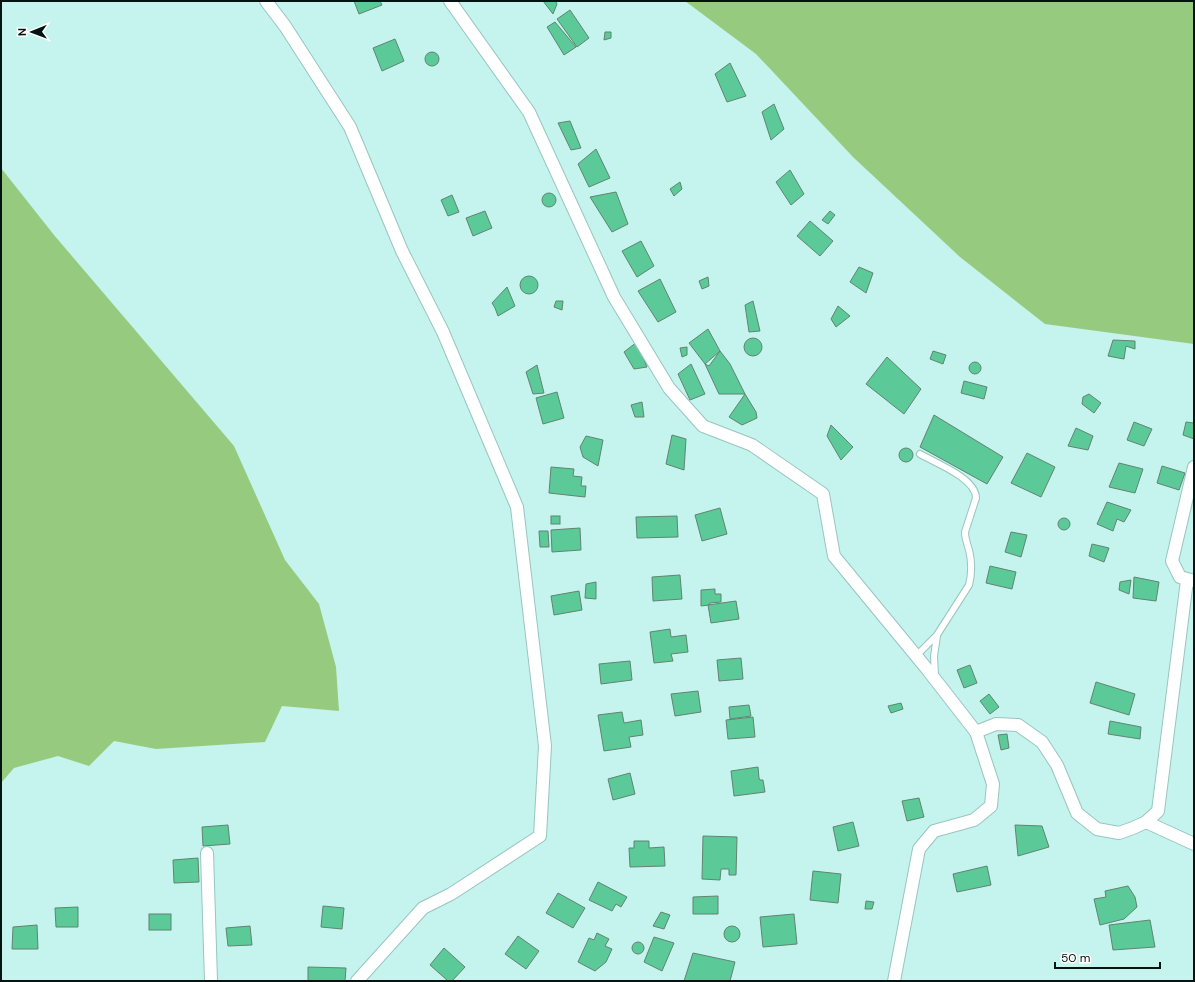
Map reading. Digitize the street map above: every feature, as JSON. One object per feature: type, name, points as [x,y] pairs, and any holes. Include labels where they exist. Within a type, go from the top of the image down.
[{"type":"street","points":[[266,1],[285,26],[350,127],[402,251],[443,332],[517,507],[545,746],[540,836],[451,894],[423,908],[357,981]]},
{"type":"street","points":[[450,1],[529,112],[614,296],[669,388],[703,426],[752,445],[823,494],[834,556],[936,680],[976,732],[993,784],[991,806],[974,820],[934,831],[919,849],[894,981]]},
{"type":"street","points":[[976,732],[996,724],[1018,725],[1042,742],[1057,765],[1077,813],[1097,829],[1119,833],[1146,822],[1158,810],[1191,580],[1180,577],[1172,561],[1194,467]]},
{"type":"street","points":[[1146,822],[1194,844]]},
{"type":"street","points":[[207,853],[211,981]]},
{"type":"lane","points":[[916,656],[937,635],[969,585],[971,578],[971,560],[965,532],[976,498],[976,493],[972,486],[963,477],[920,454]]},
{"type":"lane","points":[[936,680],[934,656],[937,635]]},
{"type":"green space","points":[[685,1],[1194,1],[1194,344],[1045,324],[960,257],[853,157],[756,54]]},
{"type":"green space","points":[[1,168],[54,235],[234,446],[285,560],[319,604],[336,667],[339,711],[282,706],[265,742],[156,749],[114,741],[89,766],[58,756],[14,768],[1,783]]},
{"type":"building","points":[[354,1],[380,1],[382,5],[359,14]]},
{"type":"building","points":[[543,1],[558,1],[556,2],[557,4],[553,14]]},
{"type":"building","points":[[570,10],[589,38],[577,47],[557,19]]},
{"type":"building","points":[[555,22],[576,47],[564,55],[547,27]]},
{"type":"building","points":[[605,32],[611,32],[611,38],[604,40]]},
{"type":"building","points":[[395,39],[404,61],[382,71],[373,48]]},
{"type":"building","points":[[429,52],[435,52],[439,56],[439,62],[435,66],[429,66],[425,62],[425,56]]},
{"type":"building","points":[[730,63],[746,96],[727,102],[715,74]]},
{"type":"building","points":[[774,104],[784,129],[771,140],[762,112]]},
{"type":"building","points":[[570,121],[581,148],[571,150],[558,123]]},
{"type":"building","points":[[596,149],[610,178],[589,187],[578,164]]},
{"type":"building","points":[[790,170],[804,194],[791,205],[776,182]]},
{"type":"building","points":[[680,182],[682,189],[674,196],[670,189]]},
{"type":"building","points":[[616,192],[628,224],[612,232],[590,197]]},
{"type":"building","points":[[546,193],[552,193],[556,197],[556,203],[552,207],[546,207],[542,203],[542,197]]},
{"type":"building","points":[[452,195],[459,212],[448,216],[441,200]]},
{"type":"building","points":[[485,211],[492,228],[473,236],[466,218]]},
{"type":"building","points":[[830,211],[835,215],[828,224],[822,220]]},
{"type":"building","points":[[810,221],[833,241],[820,256],[797,236]]},
{"type":"building","points":[[641,241],[654,266],[637,277],[622,251]]},
{"type":"building","points":[[859,267],[873,273],[866,293],[850,282]]},
{"type":"building","points":[[529,276],[535,279],[538,285],[535,291],[529,294],[523,291],[520,285],[523,279]]},
{"type":"building","points":[[708,277],[709,286],[702,289],[699,281]]},
{"type":"building","points":[[660,279],[676,312],[658,322],[638,291]]},
{"type":"building","points":[[507,287],[515,306],[498,316],[492,303]]},
{"type":"building","points":[[556,301],[563,301],[562,310],[554,307]]},
{"type":"building","points":[[753,301],[760,331],[749,332],[745,305]]},
{"type":"building","points":[[838,306],[850,316],[836,327],[831,319]]},
{"type":"building","points":[[708,329],[720,351],[705,364],[689,343]]},
{"type":"building","points":[[753,338],[759,341],[762,347],[759,353],[753,356],[747,353],[744,347],[747,341]]},
{"type":"building","points":[[1113,340],[1135,341],[1135,349],[1126,346],[1124,359],[1108,356]]},
{"type":"building","points":[[637,342],[647,367],[634,369],[624,352]]},
{"type":"building","points":[[687,347],[687,355],[682,357],[680,348]]},
{"type":"building","points":[[720,351],[730,364],[745,394],[719,394],[705,364],[709,366]]},
{"type":"building","points":[[933,351],[946,355],[943,364],[930,359]]},
{"type":"building","points":[[887,357],[921,389],[904,414],[866,384]]},
{"type":"building","points":[[973,362],[977,362],[981,368],[977,374],[973,374],[969,370],[969,366]]},
{"type":"building","points":[[691,364],[705,394],[690,400],[678,374]]},
{"type":"building","points":[[537,365],[544,393],[533,394],[526,372]]},
{"type":"building","points":[[964,381],[987,387],[984,399],[961,393]]},
{"type":"building","points":[[557,392],[564,418],[543,424],[536,398]]},
{"type":"building","points":[[745,394],[756,412],[757,418],[742,425],[729,417]]},
{"type":"building","points":[[1089,394],[1101,403],[1094,413],[1082,404],[1083,397]]},
{"type":"building","points":[[642,402],[644,417],[635,417],[631,405]]},
{"type":"building","points":[[934,415],[1003,457],[987,484],[920,447]]},
{"type":"building","points":[[1134,422],[1152,429],[1144,446],[1127,440]]},
{"type":"building","points":[[1186,422],[1194,423],[1194,439],[1183,435]]},
{"type":"building","points":[[831,425],[853,447],[841,460],[827,436]]},
{"type":"building","points":[[1076,428],[1093,436],[1088,450],[1068,446]]},
{"type":"building","points":[[672,435],[686,439],[684,470],[666,464]]},
{"type":"building","points":[[586,436],[603,440],[598,466],[583,457],[580,447]]},
{"type":"building","points":[[903,448],[909,448],[913,452],[913,458],[909,462],[903,462],[899,458],[899,452]]},
{"type":"building","points":[[1027,453],[1055,467],[1041,497],[1011,483]]},
{"type":"building","points":[[1119,463],[1143,469],[1135,493],[1109,487]]},
{"type":"building","points":[[1162,466],[1185,473],[1179,490],[1157,483]]},
{"type":"building","points":[[551,467],[574,469],[573,476],[582,477],[581,486],[586,486],[585,497],[549,493]]},
{"type":"building","points":[[1107,502],[1131,510],[1124,522],[1117,519],[1113,531],[1097,524]]},
{"type":"building","points":[[720,508],[727,534],[702,541],[695,515]]},
{"type":"building","points":[[551,516],[560,516],[560,524],[551,524]]},
{"type":"building","points":[[677,516],[678,537],[637,538],[636,517]]},
{"type":"building","points":[[1062,518],[1066,518],[1070,524],[1066,530],[1062,530],[1058,526],[1058,522]]},
{"type":"building","points":[[580,528],[581,550],[552,552],[551,530]]},
{"type":"building","points":[[539,531],[548,531],[549,547],[540,547]]},
{"type":"building","points":[[1011,532],[1027,535],[1021,557],[1005,552]]},
{"type":"building","points":[[1092,544],[1109,548],[1104,562],[1089,556]]},
{"type":"building","points":[[990,566],[1016,572],[1012,589],[986,583]]},
{"type":"building","points":[[680,575],[682,599],[653,601],[652,577]]},
{"type":"building","points":[[1134,577],[1159,582],[1156,601],[1133,598]]},
{"type":"building","points":[[1131,580],[1129,594],[1119,590],[1120,582]]},
{"type":"building","points":[[596,582],[596,599],[585,598],[586,584]]},
{"type":"building","points":[[715,589],[715,594],[721,594],[721,602],[701,606],[701,590]]},
{"type":"building","points":[[579,591],[582,610],[554,615],[551,596]]},
{"type":"building","points":[[736,601],[739,619],[711,623],[708,605]]},
{"type":"building","points":[[670,629],[671,637],[686,635],[688,652],[671,654],[673,661],[654,663],[650,632]]},
{"type":"building","points":[[741,658],[743,679],[719,681],[717,660]]},
{"type":"building","points":[[630,661],[632,680],[601,684],[599,664]]},
{"type":"building","points":[[970,665],[977,683],[964,688],[957,670]]},
{"type":"building","points":[[1096,682],[1135,694],[1129,715],[1090,703]]},
{"type":"building","points":[[698,691],[701,712],[675,716],[671,694]]},
{"type":"building","points":[[989,694],[999,707],[990,714],[980,701]]},
{"type":"building","points":[[901,703],[903,709],[891,713],[888,706]]},
{"type":"building","points":[[749,705],[751,716],[730,719],[729,707]]},
{"type":"building","points":[[622,712],[624,723],[641,720],[643,735],[629,737],[631,747],[604,751],[598,715]]},
{"type":"building","points":[[753,717],[755,737],[728,739],[726,720]]},
{"type":"building","points":[[1110,721],[1141,727],[1140,739],[1108,734]]},
{"type":"building","points":[[1007,734],[1009,748],[1001,750],[998,735]]},
{"type":"building","points":[[758,767],[759,778],[760,780],[763,780],[765,792],[734,796],[731,771]]},
{"type":"building","points":[[630,773],[635,794],[613,800],[608,779]]},
{"type":"building","points":[[919,798],[924,817],[907,821],[902,801]]},
{"type":"building","points":[[853,822],[859,846],[838,851],[833,827]]},
{"type":"building","points":[[228,825],[230,844],[203,846],[202,827]]},
{"type":"building","points":[[1015,825],[1042,826],[1049,847],[1018,856]]},
{"type":"building","points":[[703,836],[737,837],[736,875],[729,875],[729,869],[721,869],[720,880],[702,879]]},
{"type":"building","points":[[634,841],[649,841],[649,848],[664,847],[665,866],[630,867],[629,848],[634,848]]},
{"type":"building","points":[[198,858],[199,882],[174,883],[173,860]]},
{"type":"building","points":[[987,866],[991,885],[957,892],[953,874]]},
{"type":"building","points":[[813,871],[841,874],[838,903],[810,900]]},
{"type":"building","points":[[598,882],[627,897],[621,907],[616,904],[612,911],[589,900]]},
{"type":"building","points":[[1128,886],[1135,897],[1137,907],[1124,919],[1100,925],[1094,899],[1106,897],[1105,891]]},
{"type":"building","points":[[558,893],[585,908],[573,928],[546,913]]},
{"type":"building","points":[[718,896],[718,914],[693,914],[693,897]]},
{"type":"building","points":[[866,901],[874,902],[872,909],[865,909]]},
{"type":"building","points":[[323,906],[344,908],[342,929],[321,927]]},
{"type":"building","points":[[78,907],[78,927],[56,927],[55,908]]},
{"type":"building","points":[[661,912],[670,915],[664,929],[653,926]]},
{"type":"building","points":[[149,914],[171,914],[171,930],[149,930]]},
{"type":"building","points":[[794,914],[797,944],[763,947],[760,917]]},
{"type":"building","points":[[1150,920],[1155,947],[1113,950],[1109,925]]},
{"type":"building","points":[[37,925],[38,949],[12,949],[13,927]]},
{"type":"building","points":[[250,926],[252,945],[228,946],[226,928]]},
{"type":"building","points":[[732,926],[739,931],[740,934],[735,941],[732,942],[725,937],[724,934],[729,927]]},
{"type":"building","points":[[597,933],[609,939],[605,946],[612,949],[606,962],[595,971],[578,962],[589,938],[594,940]]},
{"type":"building","points":[[518,936],[539,951],[526,969],[505,954]]},
{"type":"building","points":[[654,937],[674,943],[662,971],[644,962]]},
{"type":"building","points":[[636,942],[640,942],[644,948],[640,954],[636,954],[632,950],[632,946]]},
{"type":"building","points":[[444,948],[465,967],[452,981],[448,981],[430,965]]},
{"type":"building","points":[[693,953],[735,962],[730,981],[684,981]]},
{"type":"building","points":[[308,967],[346,968],[345,981],[308,981]]}]
